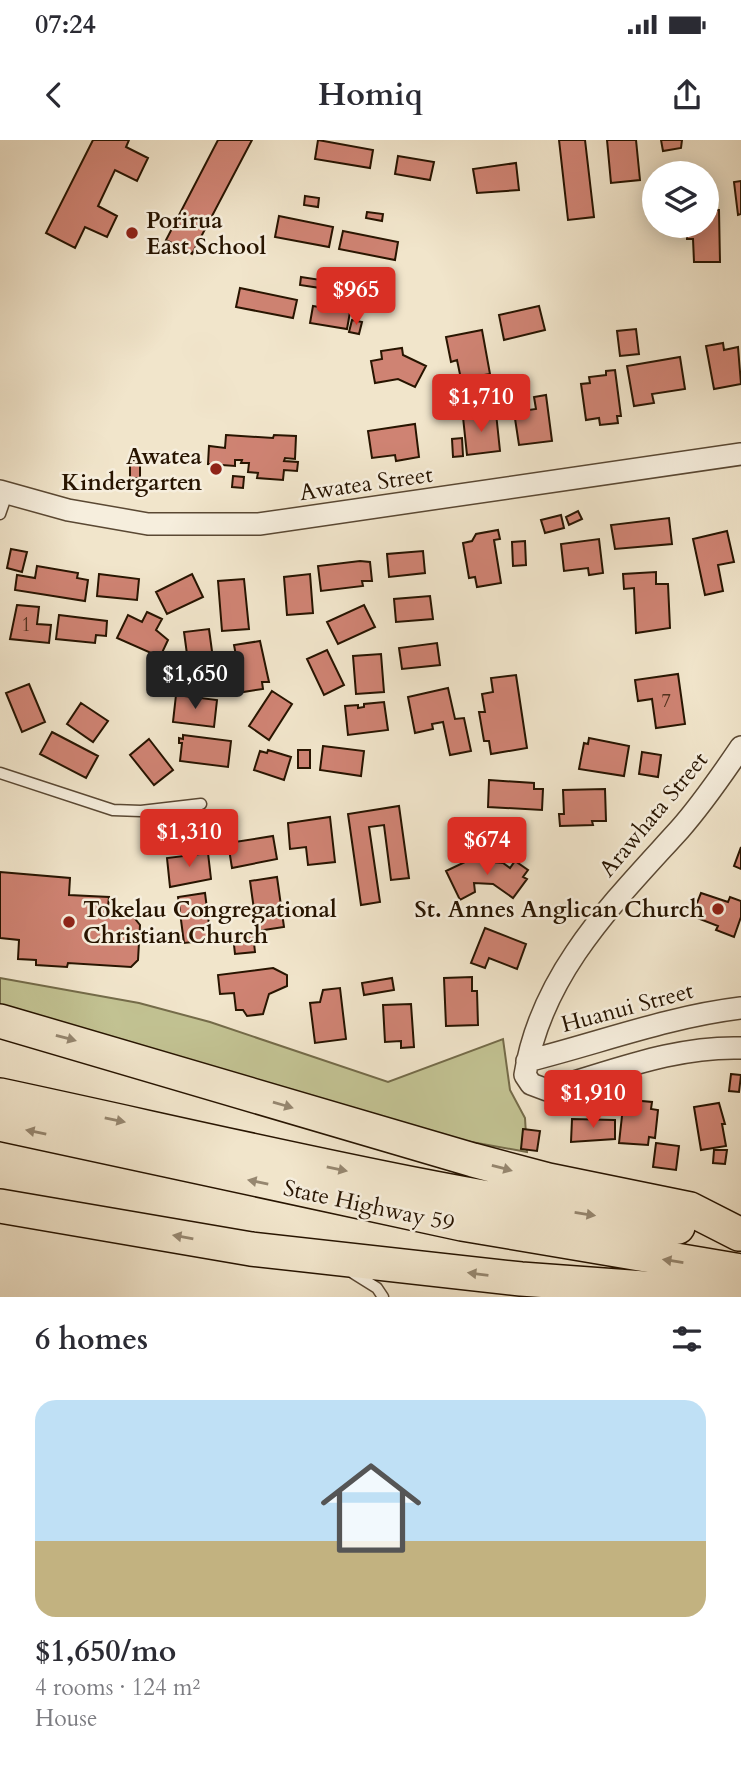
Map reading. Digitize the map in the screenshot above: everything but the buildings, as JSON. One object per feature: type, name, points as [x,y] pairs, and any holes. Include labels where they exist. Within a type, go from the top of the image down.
[{"type":"main road","points":[[0,1021],[473,1160],[548,1180],[690,1209],[740,1234]]},
{"type":"main road","name":"State Highway 59","points":[[0,1095],[357,1174],[610,1218],[740,1234]]},
{"type":"main road","name":"State Highway 59","points":[[0,1124],[462,1224],[741,1271]]},
{"type":"main road","points":[[0,1206],[251,1249],[547,1281],[741,1295]]},
{"type":"street","name":"Awatea Street","points":[[3,493],[68,510],[148,524],[259,524],[741,454]]},
{"type":"street","name":"Arawhata Street","points":[[527,1061],[555,985],[587,933],[681,827],[741,747]]},
{"type":"street","name":"Huanui Street","points":[[527,1061],[590,1046],[694,1014],[741,1008]]},
{"type":"street","points":[[527,1061],[525,1075],[531,1084],[547,1090],[658,1055],[718,1047],[741,1048]]},
{"type":"lane","points":[[0,514],[3,493]]},
{"type":"lane","points":[[0,774],[113,810],[201,804]]},
{"type":"lane","points":[[251,1249],[329,1265],[360,1275],[383,1297]]},
{"type":"green space","points":[[0,978],[139,1003],[210,1022],[388,1082],[503,1039],[510,1090],[525,1118],[527,1152],[422,1133],[0,1007]]},
{"type":"place","name":"Porirua East School","points":[[132,233]]},
{"type":"place","name":"Awatea Kindergarten","points":[[216,469]]},
{"type":"place","name":"St. Annes Anglican Church","points":[[718,909]]},
{"type":"place","name":"Tokelau Congregational Christian Church","points":[[69,922]]}]
